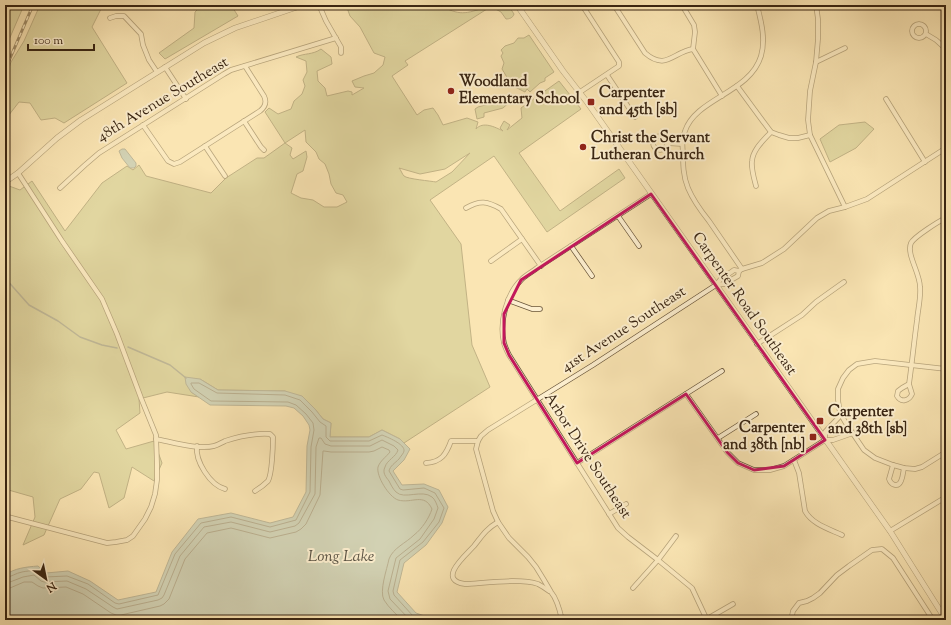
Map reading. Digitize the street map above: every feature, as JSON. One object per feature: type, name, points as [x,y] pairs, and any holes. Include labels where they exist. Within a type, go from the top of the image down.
[{"type":"street","points":[[5,182],[18,173],[61,135],[81,120],[184,54],[214,37],[235,28],[303,5]]},
{"type":"street","points":[[320,5],[326,21],[341,47],[341,53]]},
{"type":"street","name":"Carpenter Road Southeast","points":[[516,5],[580,92],[890,531],[946,620]]},
{"type":"street","points":[[580,92],[619,66],[619,62],[582,5]]},
{"type":"street","points":[[614,5],[645,52],[652,58],[667,60],[686,50],[693,50]]},
{"type":"street","points":[[682,5],[694,25],[695,32],[693,50],[722,96]]},
{"type":"street","points":[[741,270],[688,189],[684,176],[682,144],[685,130],[690,121],[701,109],[737,86],[757,67],[763,43],[757,5]]},
{"type":"street","points":[[816,5],[818,39],[816,62],[810,91],[808,120],[810,135],[845,207]]},
{"type":"street","points":[[110,18],[124,16],[141,34],[143,46],[149,60],[157,72]]},
{"type":"street","points":[[926,34],[946,49]]},
{"type":"street","name":"48th Avenue Southeast","points":[[60,188],[99,153],[224,74],[232,70],[336,38]]},
{"type":"street","points":[[816,62],[845,48]]},
{"type":"street","points":[[144,125],[166,160],[174,164],[180,162],[263,109],[266,102],[264,96],[245,66]]},
{"type":"street","points":[[165,67],[186,98]]},
{"type":"street","points":[[606,75],[635,117]]},
{"type":"street","points":[[737,86],[772,132],[789,138],[798,138],[810,135]]},
{"type":"street","points":[[886,99],[925,162]]},
{"type":"street","points":[[244,121],[264,150]]},
{"type":"street","points":[[756,186],[752,161],[754,153],[760,144],[772,132]]},
{"type":"street","points":[[667,143],[682,144]]},
{"type":"street","points":[[205,146],[225,176]]},
{"type":"street","name":"41st Avenue Southeast","points":[[478,441],[488,430],[716,285],[720,280],[734,270],[741,270],[762,263],[784,249],[817,218],[830,211],[867,199],[946,148]]},
{"type":"street","points":[[8,517],[107,543],[127,540],[133,536],[145,519],[154,494],[157,480],[156,435],[102,299],[18,173]]},
{"type":"street","name":"Arbor Drive Southeast","points":[[651,194],[521,280],[508,300],[504,314],[504,344],[509,355],[537,400],[621,532],[692,588],[707,620]]},
{"type":"street","points":[[466,208],[481,202],[492,203],[501,209],[541,266]]},
{"type":"street","points":[[618,216],[639,246]]},
{"type":"street","points":[[909,384],[920,286],[910,252],[910,247],[914,238],[946,218]]},
{"type":"street","points":[[490,261],[522,239]]},
{"type":"street","points":[[571,246],[592,276]]},
{"type":"street","points":[[757,344],[802,315],[816,302],[844,282]]},
{"type":"street","points":[[508,300],[532,309],[540,309]]},
{"type":"street","points":[[946,369],[875,361],[857,364],[849,370],[838,389],[838,400],[841,415],[864,450],[875,458],[893,466],[915,469],[922,467],[946,452]]},
{"type":"street","points":[[577,463],[722,371]]},
{"type":"street","points":[[686,394],[727,452],[738,463],[754,470],[770,470],[784,466],[825,440],[833,440],[853,433]]},
{"type":"street","points":[[718,438],[756,414]]},
{"type":"street","points":[[825,440],[825,432],[841,415]]},
{"type":"street","points":[[156,439],[177,444],[214,446],[245,435],[270,434],[273,437],[269,480],[255,491]]},
{"type":"street","points":[[426,462],[440,459],[451,441],[478,441],[476,449],[480,466],[493,511],[498,522],[509,538],[528,557],[544,580],[556,601],[562,620]]},
{"type":"street","points":[[197,446],[196,451],[204,471],[220,488],[225,489]]},
{"type":"street","points":[[794,460],[799,473],[805,511],[807,515],[814,522],[842,535]]},
{"type":"street","points":[[893,466],[889,479],[891,484],[894,485],[901,482],[904,468]]},
{"type":"street","points":[[890,531],[946,497]]},
{"type":"street","points":[[609,514],[626,504]]},
{"type":"street","points":[[498,522],[489,527],[474,546],[458,562],[453,572],[453,577],[455,580],[459,583],[465,584],[512,581],[531,583],[537,584],[550,592]]},
{"type":"street","points":[[633,588],[658,560],[676,536]]},
{"type":"street","points":[[791,620],[793,611],[799,603],[808,601],[820,593],[837,575],[872,550],[882,549],[892,558],[933,620]]},
{"type":"street","points":[[707,620],[733,604]]},
{"type":"highlighted area","points":[[651,194],[825,440],[784,466],[754,470],[738,463],[727,452],[686,394],[577,463],[509,355],[504,343],[504,314],[521,280]]},
{"type":"shaded area","points":[[5,5],[24,5],[5,49]]},
{"type":"shaded area","points":[[40,5],[103,5],[92,27],[127,83],[64,123],[55,118],[41,120],[30,103],[19,102],[5,120],[5,80],[11,62],[24,41]]},
{"type":"shaded area","points":[[202,5],[231,5],[238,16],[165,59],[159,53],[194,28],[195,12]]},
{"type":"shaded area","points":[[346,5],[440,5],[452,11],[463,13],[486,7],[487,9],[405,61],[408,65],[392,76],[417,115],[424,110],[433,108],[443,125],[467,118],[478,122],[476,129],[482,125],[486,125],[493,126],[503,131],[500,128],[504,121],[510,125],[507,130],[522,118],[521,108],[559,81],[581,109],[519,153],[560,211],[619,169],[625,178],[547,232],[494,156],[430,200],[461,244],[472,345],[490,387],[404,443],[400,439],[382,430],[369,437],[330,437],[331,423],[323,419],[315,409],[285,391],[218,390],[200,379],[191,392],[199,397],[167,392],[139,399],[140,413],[116,430],[126,449],[154,441],[162,463],[154,481],[132,467],[124,498],[109,508],[99,473],[94,472],[81,489],[60,499],[44,535],[23,545],[35,517],[33,497],[5,489],[5,187],[9,186],[20,190],[32,181],[65,231],[102,183],[127,166],[133,170],[139,165],[146,176],[211,193],[226,178],[257,158],[264,158],[285,143],[265,112],[269,108],[278,114],[291,109],[294,101],[302,94],[305,86],[303,80],[307,72],[306,61],[296,57],[321,49],[331,57],[332,64],[317,71],[318,81],[325,88],[327,96],[348,91],[352,92],[352,95],[364,88],[355,87],[352,81],[374,73],[383,65],[385,57],[374,53],[360,27],[350,16]],"holes":[[[305,130],[306,142],[316,152],[319,159],[325,164],[331,184],[336,193],[343,195],[347,202],[337,207],[324,207],[313,200],[301,198],[291,193],[297,174],[303,171],[307,157],[306,151],[293,159],[290,155],[292,148],[285,143]],[[470,153],[452,172],[436,182],[406,177],[399,168],[420,174],[445,169]]]},
{"type":"shaded area","points":[[508,5],[514,14],[511,18],[506,19],[501,12],[490,6]]},
{"type":"shaded area","points":[[529,35],[554,72],[530,92],[527,89],[525,92],[515,87],[516,82],[508,79],[502,69],[504,63],[501,56],[503,53],[501,50],[505,46],[514,43],[518,38],[524,38]]},
{"type":"shaded area","points":[[507,99],[512,100],[503,108],[484,113],[484,117],[477,119],[475,109],[478,107]]},
{"type":"shaded area","points":[[865,122],[874,129],[856,148],[830,162],[820,139],[839,125]]},
{"type":"water","points":[[125,149],[136,163],[134,168],[130,168],[122,158],[119,151]]},
{"type":"water","name":"Long Lake","points":[[185,377],[200,379],[218,390],[285,391],[302,396],[323,419],[331,423],[330,437],[369,437],[382,430],[400,439],[410,449],[404,460],[393,471],[402,485],[424,484],[439,490],[448,507],[442,523],[426,545],[404,563],[397,592],[416,613],[436,620],[5,620],[5,575],[17,569],[38,566],[46,573],[68,571],[90,581],[118,600],[156,592],[172,552],[198,519],[231,513],[270,523],[293,517],[306,492],[307,446],[310,430],[309,425],[303,416],[294,408],[286,406],[210,405],[191,392],[186,384]]},
{"type":"waterway","points":[[5,278],[29,305],[58,321],[80,337],[102,345],[117,348]]},
{"type":"waterway","points":[[128,347],[170,365],[186,378]]},
{"type":"railway","points":[[5,70],[33,5]]},
{"type":"place","name":"Woodland Elementary School","points":[[451,91]]},
{"type":"place","name":"Carpenter and 45th [sb]","points":[[591,102]]},
{"type":"place","name":"Christ the Servant Lutheran Church","points":[[583,147]]},
{"type":"place","name":"Carpenter and 38th [sb]","points":[[820,421]]},
{"type":"place","name":"Carpenter and 38th [nb]","points":[[813,437]]}]
